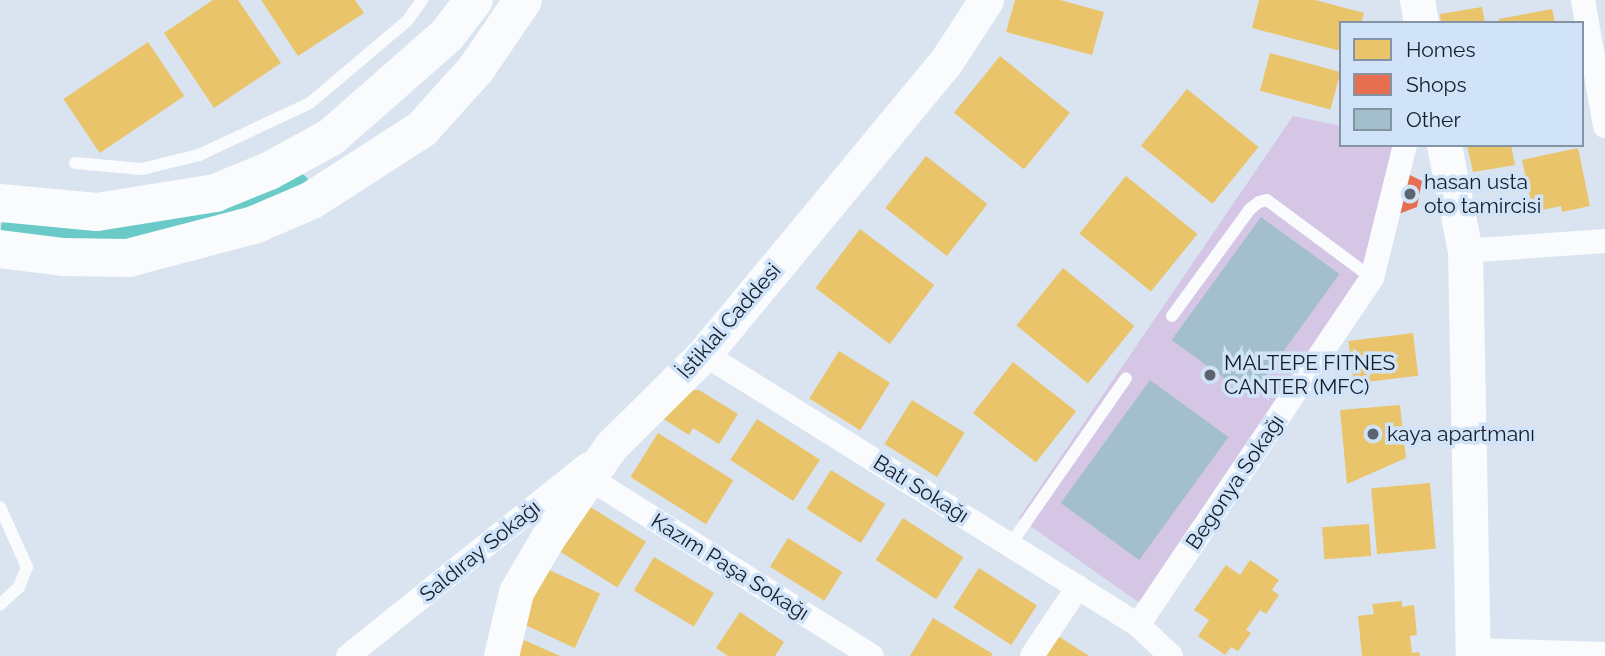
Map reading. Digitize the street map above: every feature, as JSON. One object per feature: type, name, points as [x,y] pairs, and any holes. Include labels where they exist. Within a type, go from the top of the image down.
[{"type":"highway","points":[[0,203],[97,212],[215,194],[269,171],[331,137],[447,35],[474,0]]},
{"type":"highway","points":[[0,249],[63,257],[128,258],[254,225],[312,200],[422,129],[476,69],[523,0]]},
{"type":"street","name":"İstiklal Caddesi","points":[[501,656],[516,592],[547,539],[611,446],[704,354],[945,63],[986,0]]},
{"type":"street","points":[[1417,0],[1421,21]]},
{"type":"street","points":[[1583,0],[1605,126]]},
{"type":"street","name":"Begonya Sokağı","points":[[1138,625],[1373,278],[1405,147]]},
{"type":"street","points":[[1444,147],[1465,251],[1473,653],[1605,654]]},
{"type":"street","points":[[1465,251],[1605,241]]},
{"type":"street","name":"Batı Sokağı","points":[[704,354],[1138,625],[1171,656]]},
{"type":"street","name":"Saldıray Sokağı","points":[[348,656],[611,446]]},
{"type":"street","name":"Kazım Paşa Sokağı","points":[[589,478],[872,656]]},
{"type":"street","points":[[1032,656],[1078,587]]},
{"type":"lane","points":[[75,163],[142,169],[211,149],[310,103],[407,21],[422,0]]},
{"type":"lane","points":[[1172,316],[1250,209],[1259,202],[1267,201],[1373,278]]},
{"type":"lane","points":[[1010,545],[1126,378]]},
{"type":"lane","points":[[0,507],[27,567],[19,587],[0,605]]},
{"type":"shaded area","name":"MALTEPE FITNES CANTER (MFC)","points":[[1293,116],[1339,126],[1339,147],[1400,147],[1370,272],[1144,606],[1019,518]]},
{"type":"building: Homes","points":[[213,0],[238,0],[281,63],[214,108],[164,33]]},
{"type":"building: Homes","points":[[261,0],[355,0],[364,13],[298,56]]},
{"type":"building: Homes","points":[[1015,0],[1060,0],[1104,12],[1092,55],[1006,32]]},
{"type":"building: Homes","points":[[1259,0],[1315,0],[1364,13],[1362,21],[1339,21],[1339,50],[1252,28]]},
{"type":"building: Homes","points":[[1482,7],[1485,21],[1441,21],[1440,14]]},
{"type":"building: Homes","points":[[1552,9],[1555,21],[1500,21]]},
{"type":"building: Homes","points":[[148,42],[184,96],[100,153],[63,99]]},
{"type":"building: Homes","points":[[1270,53],[1339,71],[1330,110],[1260,91]]},
{"type":"building: Homes","points":[[1000,56],[1070,113],[1024,169],[954,113]]},
{"type":"building: Homes","points":[[1187,89],[1258,147],[1213,204],[1141,146]]},
{"type":"building: Homes","points":[[1467,147],[1511,147],[1515,165],[1473,172]]},
{"type":"building: Homes","points":[[1578,148],[1590,206],[1562,212],[1561,206],[1533,212],[1522,160]]},
{"type":"building: Homes","points":[[926,156],[987,204],[947,256],[885,208]]},
{"type":"building: Homes","points":[[1126,176],[1197,234],[1151,291],[1079,234]]},
{"type":"building: Homes","points":[[860,229],[934,285],[890,344],[815,288]]},
{"type":"building: Homes","points":[[1063,268],[1134,326],[1088,383],[1016,326]]},
{"type":"building: Homes","points":[[1413,333],[1418,376],[1354,384],[1348,341]]},
{"type":"building: Homes","points":[[839,351],[890,383],[860,430],[809,398]]},
{"type":"building: Homes","points":[[1013,362],[1076,411],[1036,462],[973,413]]},
{"type":"building: Homes","points":[[699,390],[738,414],[719,444],[693,428],[689,435],[662,418],[678,391]]},
{"type":"building: Homes","points":[[912,400],[965,433],[937,477],[884,444]]},
{"type":"building: Homes","name":"kaya apartmanı","points":[[1400,405],[1406,458],[1347,484],[1340,410]]},
{"type":"building: Homes","points":[[757,419],[820,460],[793,501],[730,460]]},
{"type":"building: Homes","points":[[658,433],[733,480],[706,524],[630,477]]},
{"type":"building: Homes","points":[[831,470],[885,504],[861,543],[807,509]]},
{"type":"building: Homes","points":[[1430,483],[1436,549],[1377,554],[1371,488]]},
{"type":"building: Homes","points":[[584,503],[646,542],[617,587],[555,549]]},
{"type":"building: Homes","points":[[903,518],[963,557],[936,599],[876,560]]},
{"type":"building: Homes","points":[[1369,524],[1371,556],[1324,559],[1322,527]]},
{"type":"building: Homes","points":[[788,538],[842,572],[824,601],[770,567]]},
{"type":"building: Homes","points":[[654,557],[714,593],[694,626],[634,590]]},
{"type":"building: Homes","points":[[1250,560],[1279,580],[1272,590],[1279,595],[1266,614],[1260,610],[1246,630],[1251,633],[1238,651],[1231,647],[1225,655],[1198,636],[1209,620],[1194,610],[1226,565],[1240,575]]},
{"type":"building: Homes","points":[[543,567],[600,594],[575,648],[518,621]]},
{"type":"building: Homes","points":[[979,568],[1037,606],[1011,645],[953,607]]},
{"type":"building: Homes","points":[[1402,601],[1402,607],[1414,605],[1417,635],[1410,636],[1412,653],[1419,652],[1420,656],[1362,656],[1358,616],[1374,614],[1372,604]]},
{"type":"building: Homes","points":[[740,612],[784,642],[775,656],[728,656],[716,648]]},
{"type":"building: Homes","points":[[933,618],[993,654],[910,656]]},
{"type":"building: Homes","points":[[1058,636],[1089,656],[1045,656]]},
{"type":"building: Homes","points":[[524,640],[560,656],[517,656]]},
{"type":"building: Shops","name":"hasan usta oto tamircisi","points":[[1404,172],[1422,181],[1417,207],[1396,215]]},
{"type":"building: Other","points":[[1261,217],[1339,274],[1250,397],[1172,340]]},
{"type":"building: Other","points":[[1150,380],[1228,437],[1139,560],[1061,503]]},
{"type":"waterway","points":[[15,228],[188,229],[296,187]]},
{"type":"place","name":"hasan usta oto tamircisi","points":[[1410,194]]},
{"type":"place","name":"MALTEPE FITNES CANTER (MFC)","points":[[1210,375]]},
{"type":"place","name":"kaya apartmanı","points":[[1373,434]]}]
